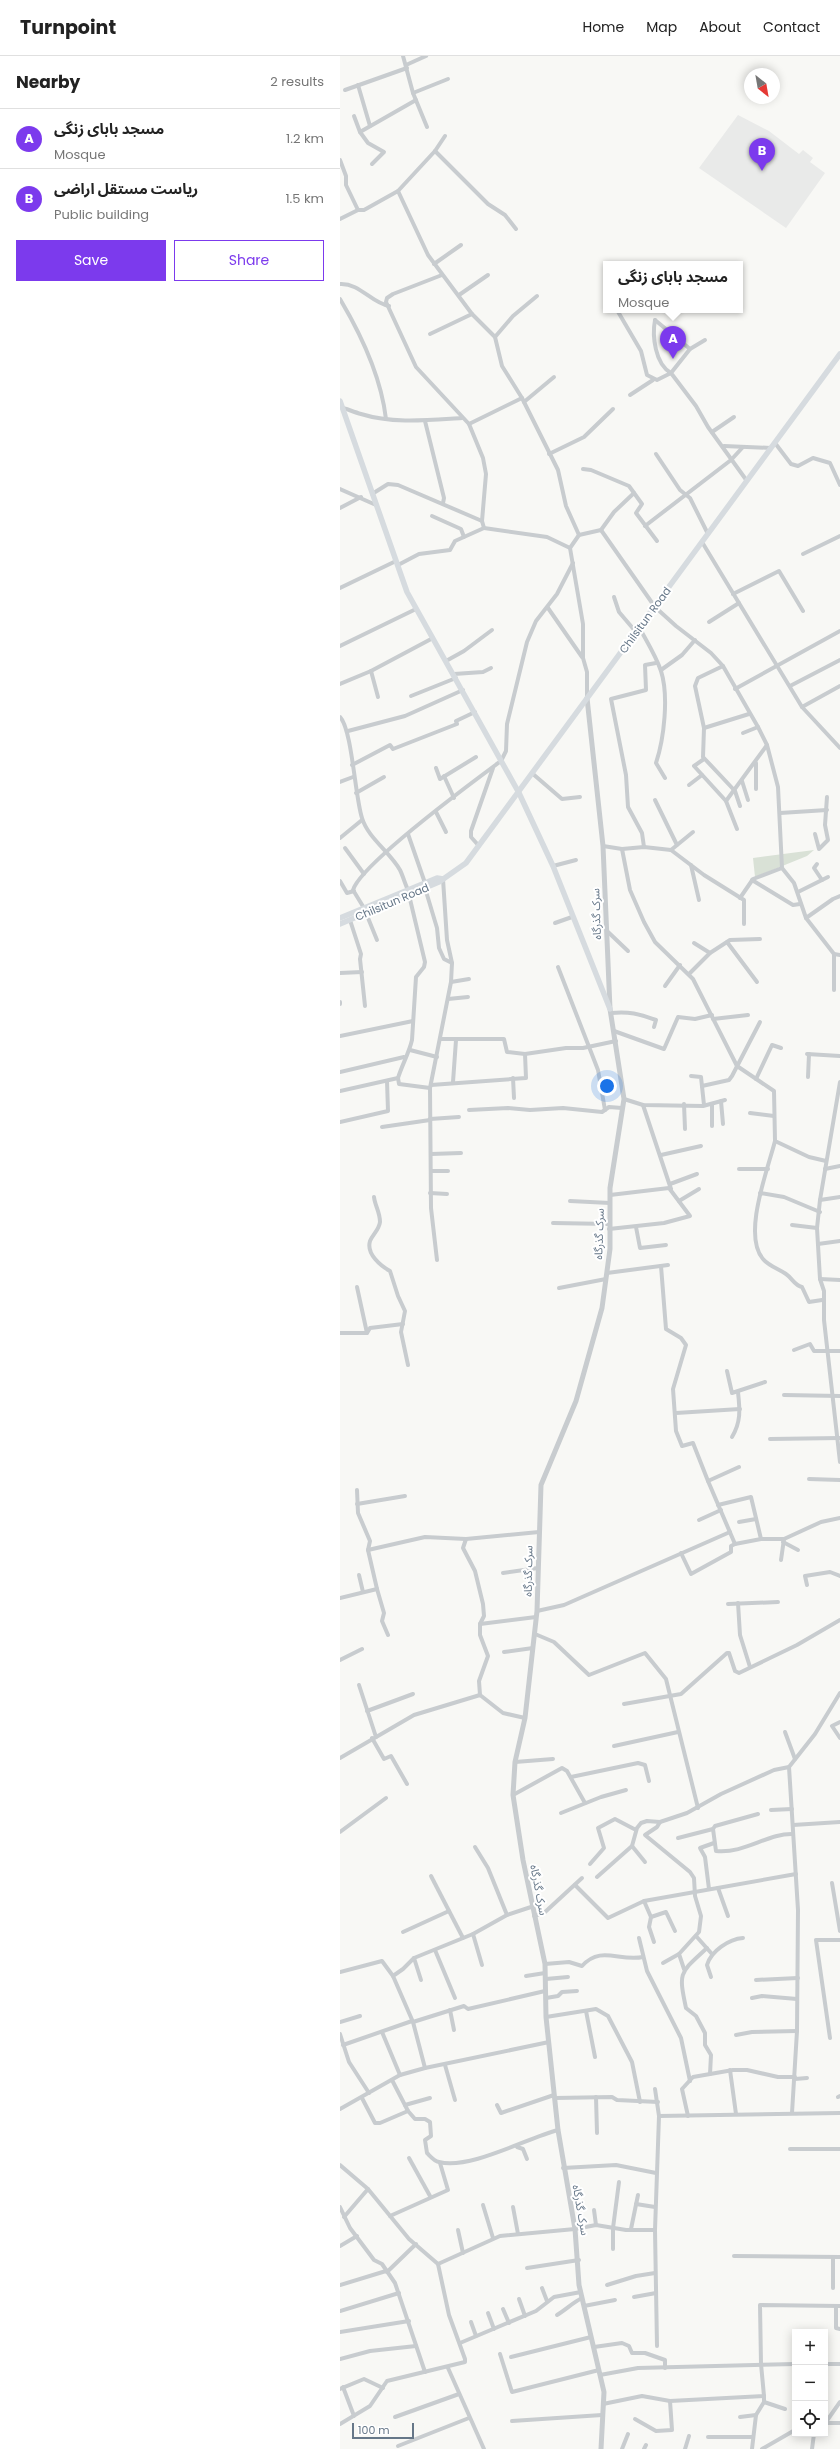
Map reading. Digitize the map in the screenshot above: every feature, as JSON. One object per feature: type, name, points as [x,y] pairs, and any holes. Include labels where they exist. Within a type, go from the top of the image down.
[{"type":"main road","name":"Chilsitun Road","points":[[340,918],[365,910],[443,879],[466,863],[533,774],[587,698],[840,354]]},
{"type":"main road","points":[[340,401],[397,563],[416,609],[434,638],[519,793],[552,866],[610,1011]]},
{"type":"main road","name":"Chilsitun Road","points":[[340,924],[350,920],[365,910]]},
{"type":"street","points":[[404,56],[413,92],[427,126]]},
{"type":"street","points":[[345,90],[406,67],[426,56]]},
{"type":"street","points":[[413,92],[448,79]]},
{"type":"street","points":[[358,85],[370,126]]},
{"type":"street","points":[[360,132],[416,100]]},
{"type":"street","points":[[354,116],[360,132],[368,143],[384,152],[372,164]]},
{"type":"street","points":[[340,219],[358,210],[364,210],[398,191],[435,151],[445,136]]},
{"type":"street","points":[[435,151],[488,204],[506,215],[516,230]]},
{"type":"street","points":[[340,160],[346,176],[346,185],[358,210]]},
{"type":"street","points":[[340,188],[346,185]]},
{"type":"street","points":[[398,191],[419,239],[434,264],[472,314],[495,336],[500,362],[523,400],[558,470],[566,506],[579,535]]},
{"type":"street","points":[[434,264],[461,245]]},
{"type":"street","points":[[442,275],[393,294],[387,298],[386,302],[416,366],[469,424],[483,458],[486,474],[482,521],[484,528]]},
{"type":"street","points":[[459,295],[488,275]]},
{"type":"street","points":[[340,284],[359,288],[383,305],[389,306]]},
{"type":"street","points":[[495,336],[513,316],[537,296]]},
{"type":"street","points":[[340,299],[352,320],[376,375],[383,394],[386,419]]},
{"type":"street","points":[[619,313],[641,351],[647,374],[653,380]]},
{"type":"street","points":[[430,334],[472,314]]},
{"type":"street","points":[[690,349],[655,320],[656,347],[660,360],[696,406],[712,432],[724,446],[731,460],[747,481]]},
{"type":"street","points":[[630,394],[653,380],[660,380],[670,373],[690,349],[705,340]]},
{"type":"street","points":[[469,424],[523,400],[554,377]]},
{"type":"street","points":[[341,407],[361,415],[386,419],[425,421],[462,418]]},
{"type":"street","points":[[549,454],[584,437],[613,409]]},
{"type":"street","points":[[712,432],[734,417]]},
{"type":"street","points":[[425,421],[444,498],[443,503]]},
{"type":"street","points":[[724,446],[743,447],[773,445],[791,464],[798,466],[813,458],[830,463],[840,485]]},
{"type":"street","points":[[645,526],[688,495],[731,460],[743,447]]},
{"type":"street","points":[[656,454],[680,490],[688,495],[708,534]]},
{"type":"street","points":[[583,469],[591,470],[618,484],[628,486],[642,504],[636,513],[657,541]]},
{"type":"street","points":[[372,494],[392,484],[443,503],[482,521]]},
{"type":"street","points":[[340,489],[376,505]]},
{"type":"street","points":[[587,698],[587,672],[583,658],[583,624],[570,548],[579,535],[601,530],[614,512],[634,493]]},
{"type":"street","points":[[340,508],[361,498]]},
{"type":"street","points":[[432,516],[461,529],[464,537]]},
{"type":"street","points":[[340,588],[419,554],[450,550],[452,544],[484,528],[547,536],[570,548]]},
{"type":"street","points":[[601,530],[655,606],[711,653],[723,666],[768,745],[777,781],[782,868],[792,878],[806,918],[834,954],[834,990]]},
{"type":"street","points":[[803,554],[840,536]]},
{"type":"street","points":[[702,542],[802,707],[840,748]]},
{"type":"street","points":[[377,940],[365,910],[353,888],[364,874],[386,852],[501,761],[506,751],[507,724],[527,642],[536,621],[548,608],[573,563]]},
{"type":"street","points":[[733,594],[779,571],[803,611]]},
{"type":"street","points":[[614,597],[619,612],[638,630],[652,650],[656,663],[661,670],[663,683],[664,726],[656,763],[665,778]]},
{"type":"street","points":[[709,622],[739,603]]},
{"type":"street","points":[[548,608],[583,658]]},
{"type":"street","points":[[340,646],[416,609]]},
{"type":"street","points":[[446,661],[464,651],[492,630]]},
{"type":"street","points":[[735,689],[776,666],[781,665],[840,630]]},
{"type":"street","points":[[340,684],[371,671],[434,638]]},
{"type":"street","points":[[661,670],[682,655],[695,640]]},
{"type":"street","points":[[790,686],[840,660]]},
{"type":"street","points":[[644,847],[642,833],[628,807],[626,775],[611,699],[646,690],[645,665],[656,663]]},
{"type":"street","points":[[723,666],[698,678],[695,686],[704,728],[704,759],[735,791],[740,806]]},
{"type":"street","points":[[411,696],[455,676],[483,672],[491,668]]},
{"type":"street","points":[[371,671],[378,697]]},
{"type":"street","points":[[802,707],[840,686]]},
{"type":"street","points":[[348,731],[405,716],[463,690]]},
{"type":"street","name":"سرک گذرگاه","points":[[587,698],[603,846],[610,1011],[616,1041],[624,1099],[610,1195],[610,1249],[602,1308],[578,1394],[541,1485],[535,1634],[525,1718],[515,1762],[513,1795],[523,1860],[534,1906],[533,1916],[545,1964],[546,2017],[554,2097],[563,2168],[575,2230],[581,2292],[604,2392],[602,2449]]},
{"type":"street","points":[[352,765],[390,745],[393,749],[457,724],[456,721],[475,712]]},
{"type":"street","points":[[704,728],[749,714]]},
{"type":"street","points":[[340,717],[348,731],[353,777],[362,820],[400,870],[408,893],[425,962],[416,977],[412,1021],[412,1040],[410,1050],[404,1058],[398,1078],[399,1084],[431,1087],[453,1082],[526,1078],[525,1054]]},
{"type":"street","points":[[743,733],[758,728]]},
{"type":"street","points":[[726,801],[768,745]]},
{"type":"street","points":[[436,768],[439,779],[476,757]]},
{"type":"street","points":[[704,759],[694,766],[726,801],[737,829]]},
{"type":"street","points":[[756,763],[756,789]]},
{"type":"street","points":[[479,846],[471,837],[471,831],[493,767]]},
{"type":"street","points":[[533,774],[562,799],[580,797]]},
{"type":"street","points":[[689,785],[702,774]]},
{"type":"street","points":[[444,776],[454,798]]},
{"type":"street","points":[[340,782],[353,777]]},
{"type":"street","points":[[356,793],[384,777]]},
{"type":"street","points":[[742,781],[748,800]]},
{"type":"street","points":[[815,834],[819,849],[828,840],[825,825],[827,797]]},
{"type":"street","points":[[655,800],[677,845]]},
{"type":"street","points":[[780,813],[827,810]]},
{"type":"street","points":[[436,812],[446,832]]},
{"type":"street","points":[[340,838],[362,820]]},
{"type":"street","points":[[671,850],[693,832]]},
{"type":"street","points":[[408,834],[437,928],[439,948],[444,959],[452,963]]},
{"type":"street","points":[[603,846],[622,850],[644,847],[671,850],[744,901],[744,924]]},
{"type":"street","points":[[345,848],[364,874]]},
{"type":"street","points":[[622,850],[626,876],[644,922],[661,949],[689,974],[737,1066],[774,1091],[775,1141],[760,1193],[756,1222],[756,1250],[764,1260],[802,1287],[809,1302],[822,1300]]},
{"type":"street","points":[[552,866],[576,860]]},
{"type":"street","points":[[690,864],[699,900]]},
{"type":"street","points":[[817,864],[814,868],[822,880]]},
{"type":"street","points":[[740,898],[752,880],[782,868]]},
{"type":"street","points":[[798,892],[828,877]]},
{"type":"street","points":[[436,1260],[430,1194],[431,1087],[451,982],[452,963],[447,940],[443,879]]},
{"type":"street","points":[[340,880],[347,893],[354,891]]},
{"type":"street","points":[[752,880],[794,905],[800,904]]},
{"type":"street","points":[[806,918],[833,899],[840,896]]},
{"type":"street","points":[[555,923],[572,917]]},
{"type":"street","points":[[350,920],[359,945],[365,1006]]},
{"type":"street","points":[[607,931],[628,951]]},
{"type":"street","points":[[689,974],[710,953],[730,940],[760,939]]},
{"type":"street","points":[[727,942],[756,982]]},
{"type":"street","points":[[694,943],[710,953]]},
{"type":"street","points":[[834,954],[840,955]]},
{"type":"street","points":[[665,986],[680,966]]},
{"type":"street","points":[[558,967],[598,1070],[605,1110]]},
{"type":"street","points":[[340,972],[362,972]]},
{"type":"street","points":[[451,982],[469,980]]},
{"type":"street","points":[[448,999],[468,997]]},
{"type":"street","points":[[610,1011],[629,1011],[637,1013],[656,1020],[654,1027]]},
{"type":"street","points":[[614,1030],[661,1049],[666,1046],[678,1017],[695,1019],[748,1015]]},
{"type":"street","points":[[340,1036],[412,1021]]},
{"type":"street","points":[[702,1086],[729,1080],[760,1022]]},
{"type":"street","points":[[441,1039],[504,1039],[507,1052],[525,1054],[616,1041]]},
{"type":"street","points":[[453,1082],[456,1040]]},
{"type":"street","points":[[756,1079],[772,1046],[781,1048]]},
{"type":"street","points":[[410,1050],[437,1057]]},
{"type":"street","points":[[808,1078],[808,1054],[840,1056]]},
{"type":"street","points":[[340,1072],[404,1058]]},
{"type":"street","points":[[690,1076],[700,1076],[704,1105]]},
{"type":"street","points":[[340,1091],[398,1078]]},
{"type":"street","points":[[513,1078],[514,1098]]},
{"type":"street","points":[[340,1122],[388,1111],[387,1081]]},
{"type":"street","points":[[840,1082],[820,1200],[818,1228],[820,1279],[824,1291],[822,1300],[840,1462]]},
{"type":"street","points":[[624,1099],[643,1105],[704,1105],[723,1101],[723,1124]]},
{"type":"street","points":[[684,1104],[684,1129]]},
{"type":"street","points":[[712,1104],[712,1126]]},
{"type":"street","points":[[553,1223],[636,1227],[688,1218],[690,1216],[671,1189],[661,1154],[643,1105]]},
{"type":"street","points":[[469,1110],[508,1108],[530,1110],[563,1108],[584,1111],[605,1110],[613,1107],[622,1108]]},
{"type":"street","points":[[750,1113],[774,1116]]},
{"type":"street","points":[[382,1127],[459,1117]]},
{"type":"street","points":[[775,1141],[809,1157],[826,1161]]},
{"type":"street","points":[[661,1154],[701,1146]]},
{"type":"street","points":[[431,1154],[461,1153]]},
{"type":"street","points":[[825,1169],[840,1166]]},
{"type":"street","points":[[739,1169],[768,1168]]},
{"type":"street","points":[[431,1171],[448,1171]]},
{"type":"street","points":[[670,1184],[697,1174]]},
{"type":"street","points":[[610,1195],[671,1189]]},
{"type":"street","points":[[679,1201],[699,1189]]},
{"type":"street","points":[[760,1193],[784,1197],[820,1212]]},
{"type":"street","points":[[430,1194],[447,1194]]},
{"type":"street","points":[[374,1197],[380,1213],[380,1224],[370,1242],[370,1248],[380,1265],[390,1271],[394,1279],[398,1296],[405,1310],[401,1336],[408,1365]]},
{"type":"street","points":[[820,1200],[840,1197]]},
{"type":"street","points":[[570,1201],[610,1203]]},
{"type":"street","points":[[792,1225],[818,1228]]},
{"type":"street","points":[[636,1227],[637,1242],[640,1248],[666,1245]]},
{"type":"street","points":[[818,1244],[840,1241]]},
{"type":"street","points":[[559,1288],[607,1276],[668,1265]]},
{"type":"street","points":[[661,1266],[666,1329],[680,1338],[686,1345],[673,1389],[676,1413],[676,1431],[680,1445],[693,1443],[735,1544]]},
{"type":"street","points":[[820,1279],[840,1280]]},
{"type":"street","points":[[357,1287],[367,1333]]},
{"type":"street","points":[[367,1333],[370,1328],[403,1324]]},
{"type":"street","points":[[340,1333],[367,1333]]},
{"type":"street","points":[[794,1350],[810,1344],[814,1351],[840,1351]]},
{"type":"street","points":[[727,1371],[731,1391],[738,1392],[765,1382]]},
{"type":"street","points":[[732,1437],[738,1427],[740,1409],[738,1392]]},
{"type":"street","points":[[784,1395],[840,1396]]},
{"type":"street","points":[[676,1413],[740,1409]]},
{"type":"street","points":[[770,1439],[838,1439]]},
{"type":"street","points":[[708,1481],[739,1467]]},
{"type":"street","points":[[809,1479],[840,1480]]},
{"type":"street","points":[[357,1490],[358,1513],[370,1541],[368,1550],[384,1613],[382,1621],[388,1635]]},
{"type":"street","points":[[357,1504],[405,1496]]},
{"type":"street","points":[[718,1505],[751,1497],[761,1539]]},
{"type":"street","points":[[699,1520],[721,1510]]},
{"type":"street","points":[[784,1541],[816,1524],[840,1518]]},
{"type":"street","points":[[739,1522],[756,1519]]},
{"type":"street","points":[[368,1550],[425,1537],[466,1539],[539,1532]]},
{"type":"street","points":[[537,1611],[564,1605],[730,1532]]},
{"type":"street","points":[[466,1539],[463,1548],[475,1570],[484,1604],[484,1616],[480,1624],[480,1635],[488,1656],[478,1681],[480,1695],[503,1713],[525,1718]]},
{"type":"street","points":[[681,1553],[691,1574],[731,1552],[731,1546],[735,1544],[761,1539],[784,1541],[798,1550]]},
{"type":"street","points":[[781,1560],[784,1541]]},
{"type":"street","points":[[503,1573],[538,1568]]},
{"type":"street","points":[[807,1585],[805,1576],[830,1572],[840,1576]]},
{"type":"street","points":[[359,1575],[363,1592]]},
{"type":"street","points":[[340,1598],[377,1589]]},
{"type":"street","points":[[728,1604],[778,1602]]},
{"type":"street","points":[[738,1603],[740,1635],[750,1667]]},
{"type":"street","points":[[480,1624],[536,1618]]},
{"type":"street","points":[[624,1704],[671,1697],[681,1694],[697,1682],[727,1653],[729,1653],[736,1673],[797,1645],[840,1620]]},
{"type":"street","points":[[535,1634],[554,1642],[589,1675],[646,1653],[666,1679],[698,1808]]},
{"type":"street","points":[[504,1652],[533,1648]]},
{"type":"street","points":[[340,1660],[362,1649]]},
{"type":"street","points":[[359,1685],[374,1738],[384,1759],[391,1756],[407,1784]]},
{"type":"street","points":[[367,1711],[413,1694]]},
{"type":"street","points":[[792,2113],[795,2078],[798,1978],[796,1874],[789,1767],[815,1734],[840,1694]]},
{"type":"street","points":[[340,1758],[414,1715],[480,1695]]},
{"type":"street","points":[[840,1722],[832,1726],[840,1738]]},
{"type":"street","points":[[614,1746],[678,1732]]},
{"type":"street","points":[[785,1732],[795,1759]]},
{"type":"street","points":[[515,1762],[553,1759]]},
{"type":"street","points":[[571,1776],[638,1763],[645,1765],[648,1781]]},
{"type":"street","points":[[598,1877],[632,1846],[636,1830],[641,1823],[647,1821],[660,1822],[698,1808],[721,1794],[774,1770],[789,1767]]},
{"type":"street","points":[[513,1795],[562,1768],[571,1776],[585,1803]]},
{"type":"street","points":[[561,1813],[585,1803],[626,1790]]},
{"type":"street","points":[[340,1832],[386,1798]]},
{"type":"street","points":[[771,1810],[792,1809]]},
{"type":"street","points":[[678,1838],[713,1829],[722,1823],[758,1814]]},
{"type":"street","points":[[590,1864],[604,1848],[598,1828],[615,1819],[636,1830]]},
{"type":"street","points":[[660,1822],[657,1827],[645,1835],[690,1872],[694,1878],[696,1892],[695,1896],[701,1916],[699,1932],[696,1936],[678,1954],[663,1963]]},
{"type":"street","points":[[793,1825],[840,1822]]},
{"type":"street","points":[[713,1829],[714,1843],[718,1851],[748,1847],[778,1836],[793,1834]]},
{"type":"street","points":[[709,1889],[704,1858],[700,1848],[714,1843]]},
{"type":"street","points":[[632,1846],[645,1862]]},
{"type":"street","points":[[475,1847],[488,1868],[507,1915]]},
{"type":"street","points":[[575,1884],[608,1918],[644,1901],[796,1874]]},
{"type":"street","points":[[431,1876],[463,1938]]},
{"type":"street","points":[[533,1916],[544,1913],[582,1878]]},
{"type":"street","points":[[832,1883],[840,1930]]},
{"type":"street","points":[[718,1888],[728,1916]]},
{"type":"street","points":[[834,1894],[840,1893]]},
{"type":"street","points":[[644,1901],[650,1917],[649,1926],[654,1942]]},
{"type":"street","points":[[393,1976],[403,1970],[414,1958],[473,1934],[507,1915],[534,1906]]},
{"type":"street","points":[[403,1932],[449,1911]]},
{"type":"street","points":[[650,1917],[666,1912],[675,1932]]},
{"type":"street","points":[[473,1934],[482,1965]]},
{"type":"street","points":[[696,1936],[712,1954]]},
{"type":"street","points":[[639,1938],[643,1957],[681,2038],[690,2081]]},
{"type":"street","points":[[711,1976],[707,1965],[712,1954],[731,1940],[743,1938]]},
{"type":"street","points":[[830,2038],[816,1940],[840,1940]]},
{"type":"street","points":[[707,1948],[684,1969],[680,1982],[686,2008],[696,2016],[705,2033],[705,2045],[711,2055],[710,2074]]},
{"type":"street","points":[[435,1950],[455,1998]]},
{"type":"street","points":[[545,1964],[569,1962],[582,1966],[589,1958],[598,1954],[628,1959],[643,1957]]},
{"type":"street","points":[[678,1954],[684,1969]]},
{"type":"street","points":[[414,1958],[421,1980]]},
{"type":"street","points":[[340,1972],[382,1961],[393,1976],[412,2022],[425,2068]]},
{"type":"street","points":[[526,1976],[545,1973]]},
{"type":"street","points":[[546,1979],[568,1977]]},
{"type":"street","points":[[756,1980],[798,1978]]},
{"type":"street","points":[[343,2044],[464,2006],[468,2009],[545,1990]]},
{"type":"street","points":[[546,1998],[558,1996],[562,1992],[577,1991]]},
{"type":"street","points":[[752,1998],[762,1996],[797,1999]]},
{"type":"street","points":[[546,2017],[596,2009],[608,2016],[632,2062],[640,2102]]},
{"type":"street","points":[[450,2010],[454,2030]]},
{"type":"street","points":[[586,2011],[595,2057]]},
{"type":"street","points":[[340,2022],[360,2016]]},
{"type":"street","points":[[736,2035],[752,2032],[797,2031]]},
{"type":"street","points":[[382,2032],[400,2075]]},
{"type":"street","points":[[340,2034],[354,2072],[358,2073],[369,2093]]},
{"type":"street","points":[[340,2109],[362,2098],[400,2075],[425,2068],[549,2042]]},
{"type":"street","points":[[445,2065],[455,2100]]},
{"type":"street","points":[[688,2116],[682,2089],[693,2077],[730,2070],[747,2070],[778,2077],[807,2078]]},
{"type":"street","points":[[730,2070],[736,2114]]},
{"type":"street","points":[[392,2080],[408,2112],[415,2119],[425,2119],[430,2122],[431,2136],[425,2140],[427,2153],[440,2162],[464,2162],[517,2147],[542,2134],[558,2130]]},
{"type":"street","points":[[655,2088],[659,2116],[655,2207],[656,2346]]},
{"type":"street","points":[[497,2105],[501,2113],[554,2097],[612,2097],[617,2100],[658,2102]]},
{"type":"street","points":[[596,2097],[597,2133]]},
{"type":"street","points":[[362,2098],[375,2123],[380,2123],[408,2112]]},
{"type":"street","points":[[405,2105],[430,2098]]},
{"type":"street","points":[[659,2116],[840,2113]]},
{"type":"street","points":[[517,2147],[524,2149],[527,2159]]},
{"type":"street","points":[[790,2149],[840,2149]]},
{"type":"street","points":[[409,2158],[430,2196]]},
{"type":"street","points":[[390,2216],[430,2196],[448,2190],[440,2162]]},
{"type":"street","points":[[340,2165],[368,2189],[408,2239],[416,2244],[438,2264],[449,2314],[465,2362],[448,2368],[425,2372],[387,2382],[370,2406],[340,2424]]},
{"type":"street","points":[[563,2168],[616,2165],[656,2173]]},
{"type":"street","points":[[613,2249],[613,2228],[619,2182]]},
{"type":"street","points":[[344,2218],[368,2189]]},
{"type":"street","points":[[631,2229],[638,2195]]},
{"type":"street","points":[[483,2204],[493,2238]]},
{"type":"street","points":[[636,2204],[655,2207]]},
{"type":"street","points":[[340,2207],[344,2218],[374,2260],[382,2264],[399,2293],[425,2372]]},
{"type":"street","points":[[513,2207],[518,2234]]},
{"type":"street","points":[[594,2210],[596,2225]]},
{"type":"street","points":[[438,2264],[493,2238],[518,2234],[575,2230],[596,2225],[613,2228],[655,2230]]},
{"type":"street","points":[[458,2230],[463,2253]]},
{"type":"street","points":[[340,2246],[357,2236]]},
{"type":"street","points":[[340,2285],[387,2271],[416,2244]]},
{"type":"street","points":[[734,2256],[840,2257]]},
{"type":"street","points":[[833,2258],[833,2288]]},
{"type":"street","points":[[527,2268],[578,2260]]},
{"type":"street","points":[[607,2285],[636,2276],[655,2273]]},
{"type":"street","points":[[542,2288],[547,2301]]},
{"type":"street","points":[[460,2344],[542,2309],[547,2301],[554,2297],[581,2292]]},
{"type":"street","points":[[340,2311],[399,2293]]},
{"type":"street","points":[[634,2297],[656,2293]]},
{"type":"street","points":[[557,2315],[564,2311],[568,2305],[582,2298]]},
{"type":"street","points":[[519,2299],[525,2316]]},
{"type":"street","points":[[584,2306],[615,2300]]},
{"type":"street","points":[[752,2449],[756,2415],[764,2402],[761,2364],[760,2305],[838,2306],[836,2328],[840,2329]]},
{"type":"street","points":[[503,2309],[508,2323]]},
{"type":"street","points":[[488,2313],[494,2329]]},
{"type":"street","points":[[340,2332],[409,2321]]},
{"type":"street","points":[[471,2322],[476,2336]]},
{"type":"street","points":[[511,2357],[591,2337]]},
{"type":"street","points":[[594,2347],[624,2344],[629,2346],[632,2353],[645,2353],[665,2360],[665,2368]]},
{"type":"street","points":[[340,2360],[370,2350],[416,2346]]},
{"type":"street","points":[[500,2354],[512,2392],[599,2373],[638,2368],[792,2364]]},
{"type":"street","points":[[828,2364],[840,2364]]},
{"type":"street","points":[[448,2368],[484,2449]]},
{"type":"street","points":[[354,2416],[341,2388],[364,2379],[383,2388]]},
{"type":"street","points":[[395,2417],[459,2394]]},
{"type":"street","points":[[603,2404],[642,2396],[670,2402],[764,2396]]},
{"type":"street","points":[[635,2419],[656,2431],[672,2430],[670,2402]]},
{"type":"street","points":[[764,2402],[785,2409]]},
{"type":"street","points":[[828,2419],[840,2402]]},
{"type":"street","points":[[512,2421],[602,2415]]},
{"type":"street","points":[[740,2417],[756,2415]]},
{"type":"street","points":[[398,2446],[469,2418]]},
{"type":"street","points":[[828,2422],[840,2423]]},
{"type":"street","points":[[762,2449],[792,2432]]},
{"type":"street","points":[[622,2449],[628,2434]]},
{"type":"street","points":[[685,2449],[689,2436]]},
{"type":"street","points":[[708,2438],[753,2437]]},
{"type":"street","points":[[812,2449],[814,2437]]},
{"type":"shaded area","points":[[738,115],[769,131],[799,154],[803,150],[813,158],[810,162],[825,173],[786,228],[699,168]]},
{"type":"shaded area","points":[[814,850],[807,856],[755,877],[753,858]]},
{"type":"place","name":"ریاست مستقل اراضی","points":[[762,171]]},
{"type":"place","name":"مسجد بابای زنگی","points":[[673,359]]}]
